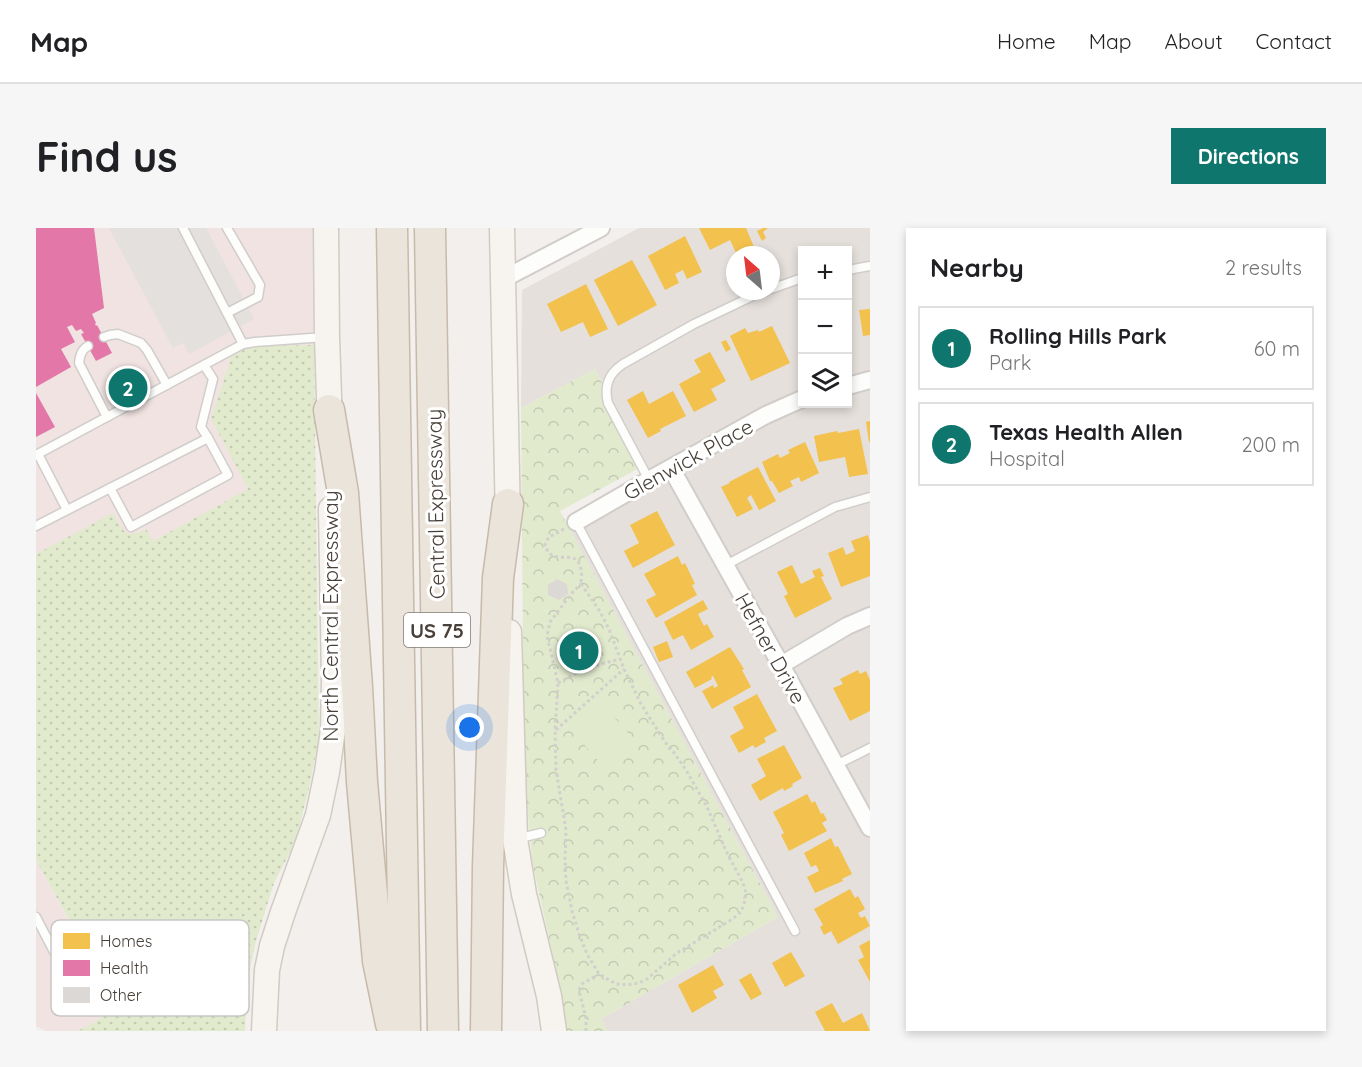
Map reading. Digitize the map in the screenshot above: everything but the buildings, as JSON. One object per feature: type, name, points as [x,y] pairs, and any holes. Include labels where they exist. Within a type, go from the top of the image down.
[{"type":"highway","name":"Central Expressway","points":[[392,228],[405,1031]]},
{"type":"highway","name":"Central Expressway","points":[[430,228],[443,1031]]},
{"type":"highway","points":[[329,410],[343,493],[362,782],[378,960],[393,1031]]},
{"type":"highway","points":[[486,1031],[488,867],[498,578],[508,504]]},
{"type":"main road","name":"North Central Expressway","points":[[264,1031],[267,970],[272,946],[318,815],[333,730],[326,228]]},
{"type":"main road","points":[[502,228],[515,839],[524,894],[549,996],[554,1031]]},
{"type":"street","points":[[503,279],[601,228]]},
{"type":"street","points":[[852,385],[870,381]]},
{"type":"street","name":"Glenwick Place","points":[[576,522],[766,415],[798,401]]},
{"type":"street","name":"Hefner Drive","points":[[671,468],[870,828]]},
{"type":"street","points":[[781,665],[847,626],[870,616]]},
{"type":"lane","points":[[183,228],[243,344]]},
{"type":"lane","points":[[227,228],[260,285],[258,297],[227,313]]},
{"type":"lane","points":[[852,269],[870,266]]},
{"type":"lane","points":[[780,286],[798,279]]},
{"type":"lane","points":[[648,480],[608,403],[606,385],[610,376],[623,364],[694,324],[744,300]]},
{"type":"lane","points":[[104,337],[118,334],[141,343],[167,385]]},
{"type":"lane","points":[[67,510],[37,455],[243,344],[327,337]]},
{"type":"lane","points":[[88,346],[80,355],[79,363],[107,417]]},
{"type":"lane","points":[[110,488],[131,527],[228,475],[201,427],[213,379],[204,365]]},
{"type":"lane","points":[[36,526],[208,438]]},
{"type":"lane","points":[[726,565],[835,507],[870,497]]},
{"type":"lane","points":[[576,522],[795,931]]},
{"type":"lane","points":[[836,765],[870,748]]},
{"type":"lane","points":[[515,839],[541,833]]},
{"type":"lane","points":[[36,917],[51,946]]},
{"type":"path","points":[[576,522],[549,537],[545,544],[548,554],[553,557],[571,557],[577,560],[581,568],[581,584],[604,619],[641,704],[686,770],[707,807],[746,893],[741,912],[731,920],[677,954],[647,979],[627,985],[615,984],[599,974],[587,954],[572,911],[566,881],[566,830],[556,770],[555,731],[558,683],[547,636],[550,622],[581,584]]},
{"type":"path","points":[[558,683],[584,669],[621,659]]},
{"type":"path","points":[[555,731],[624,669]]},
{"type":"path","points":[[586,1031],[586,1018],[579,990],[582,984],[599,974]]},
{"type":"shaded area","points":[[36,228],[314,228],[314,345],[251,346],[249,489],[153,541],[137,534],[128,534],[120,528],[113,514],[36,554]]},
{"type":"shaded area","points":[[109,228],[206,228],[254,319],[189,354],[183,343],[173,348]]},
{"type":"shaded area","points":[[639,228],[870,228],[870,1031],[607,1031],[601,1019],[778,917],[571,532],[656,486],[595,369],[521,408],[522,290]]},
{"type":"shaded area","points":[[36,860],[68,920],[51,920],[51,1016],[103,1016],[78,1031],[46,1031],[36,1026]]},
{"type":"green space","points":[[314,345],[319,739],[295,843],[274,883],[256,941],[249,973],[249,920],[69,920],[36,860],[36,554],[113,513],[125,532],[134,534],[146,529],[153,541],[248,489],[211,419],[231,357],[251,346]]},
{"type":"green space","points":[[595,369],[643,466],[560,511],[778,917],[601,1019],[607,1031],[565,1031],[553,956],[532,861],[524,770],[521,408]]},
{"type":"green space","points":[[598,699],[637,743],[607,770],[567,726]]},
{"type":"green space","points":[[103,1016],[246,1016],[245,1031],[77,1031]]},
{"type":"place","name":"Texas Health Allen","points":[[128,388]]},
{"type":"place","name":"Rolling Hills Park","points":[[579,651]]}]
